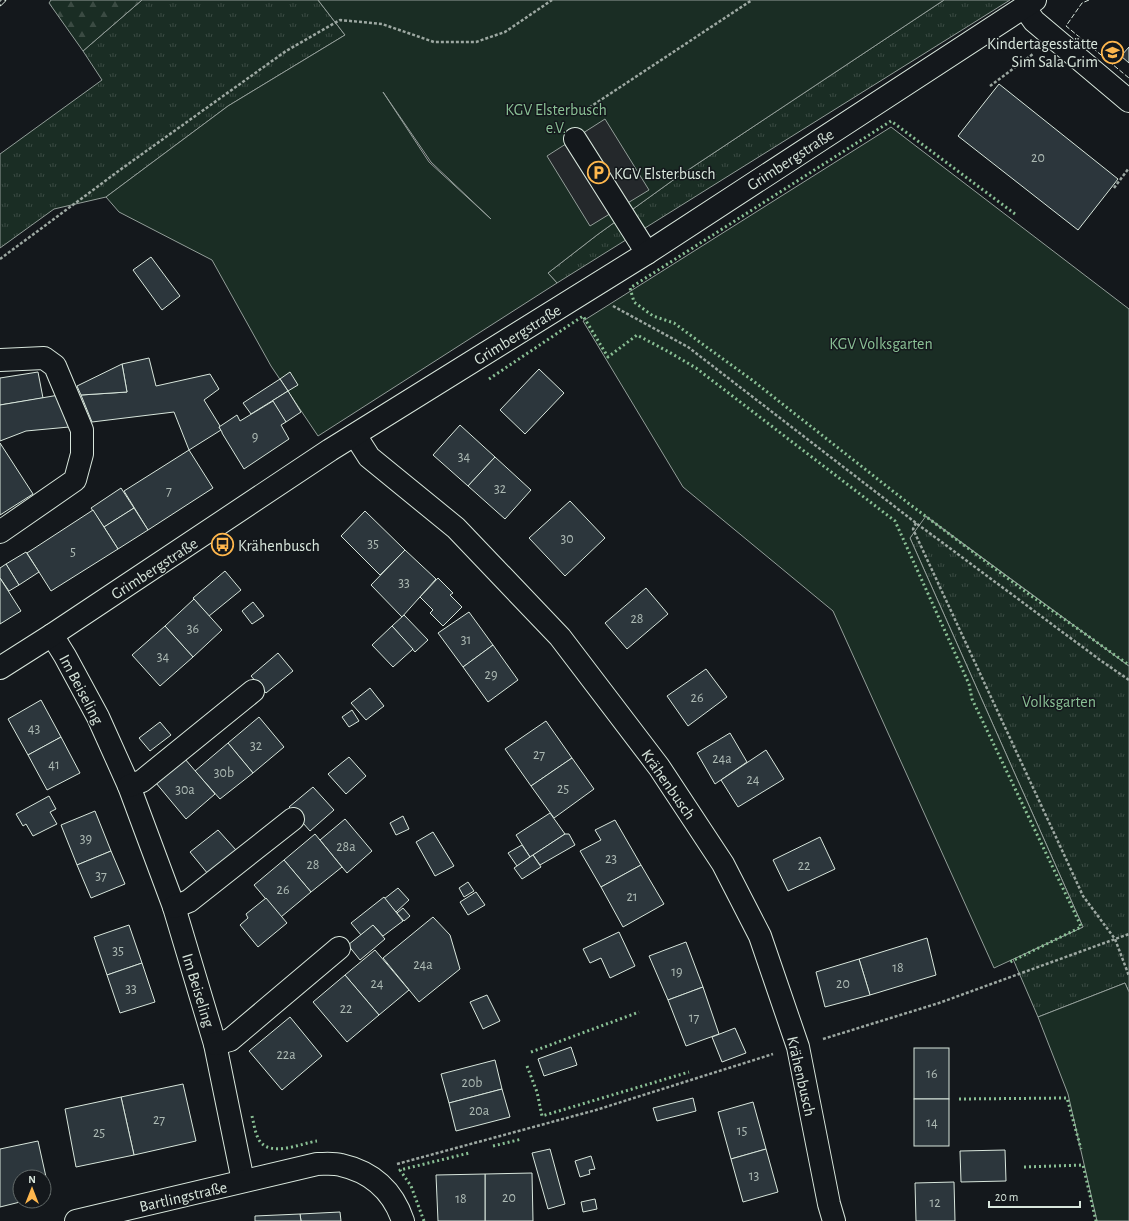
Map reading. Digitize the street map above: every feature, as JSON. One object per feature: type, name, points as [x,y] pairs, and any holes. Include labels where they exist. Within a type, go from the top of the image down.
[{"type":"street","points":[[1030,3],[1034,21],[1129,101]]},
{"type":"street","name":"Grimbergstraße","points":[[0,668],[324,454],[590,289],[1030,3]]},
{"type":"street","points":[[575,139],[646,253]]},
{"type":"street","points":[[0,360],[44,358],[55,366],[82,430],[82,454],[75,480],[0,532]]},
{"type":"street","name":"Krähenbusch","points":[[355,435],[369,457],[456,528],[560,637],[658,767],[723,864],[760,936],[798,1047],[829,1204],[834,1221]]},
{"type":"street","name":"Im Beiseling","points":[[52,635],[98,717],[129,786],[174,907],[215,1044],[243,1182]]},
{"type":"street","points":[[129,786],[142,781],[253,691]]},
{"type":"street","points":[[174,907],[188,901],[293,819]]},
{"type":"street","points":[[215,1044],[230,1040],[339,948]]},
{"type":"street","points":[[243,1182],[316,1164],[340,1165],[360,1170],[377,1180],[390,1196],[403,1221]]},
{"type":"street","name":"Bartlingstraße","points":[[76,1221],[243,1182]]},
{"type":"path","points":[[0,259],[124,166],[286,51],[340,20],[382,24],[434,42],[476,42],[505,32],[552,0]]},
{"type":"path","points":[[575,139],[566,123],[752,0]]},
{"type":"path","points":[[990,86],[1055,38]]},
{"type":"path","points":[[1114,188],[1129,168]]},
{"type":"path","points":[[590,289],[604,300],[688,347],[916,523],[1129,680]]},
{"type":"path","points":[[916,523],[913,529],[1083,896],[1115,939],[1129,976]]},
{"type":"path","points":[[377,1180],[392,1166],[596,1110],[939,1003],[1129,934]]},
{"type":"green space","points":[[51,0],[142,0],[83,51],[49,3]]},
{"type":"green space","points":[[142,0],[318,0],[345,35],[228,106],[106,197],[54,209],[0,248],[0,154],[102,80],[83,51]]},
{"type":"green space","name":"KGV Elsterbusch e.V.","points":[[318,0],[944,0],[676,178],[597,235],[548,273],[557,283],[318,436],[271,366],[212,260],[119,212],[106,197],[228,106],[345,35]],"holes":[[[383,92],[431,162],[491,219],[429,162]]]},
{"type":"green space","points":[[944,0],[1010,0],[557,283],[548,273],[597,235],[676,178]]},
{"type":"green space","name":"KGV Volksgarten","points":[[891,127],[1129,309],[1129,666],[926,516],[910,538],[1083,927],[994,968],[833,611],[683,487],[583,321]]},
{"type":"green space","name":"Volksgarten","points":[[925,516],[1129,666],[1129,992],[1125,983],[1038,1017],[1013,959],[1083,927],[910,538]]},
{"type":"green space","points":[[1125,983],[1129,992],[1129,1221],[1097,1221],[1068,1094],[1038,1017]]},
{"type":"shaded area","name":"KGV Elsterbusch","points":[[605,119],[649,190],[590,226],[547,156]]},
{"type":"building","points":[[1129,47],[1129,63],[1121,56]]},
{"type":"building","points":[[999,84],[1118,179],[1078,230],[958,136]]},
{"type":"building","points":[[151,257],[180,296],[162,310],[133,270]]},
{"type":"building","points":[[149,358],[156,386],[210,374],[219,389],[204,400],[221,430],[189,450],[174,412],[92,422],[81,395],[127,392],[122,364]]},
{"type":"building","points":[[122,364],[127,392],[81,395],[77,386]]},
{"type":"building","points":[[539,369],[564,393],[525,434],[500,410]]},
{"type":"building","points":[[38,372],[43,398],[0,405],[0,378]]},
{"type":"building","points":[[290,372],[298,385],[288,391],[280,379]]},
{"type":"building","points":[[280,379],[288,391],[251,414],[243,403]]},
{"type":"building","points":[[288,391],[301,412],[286,422],[272,401]]},
{"type":"building","points":[[59,395],[69,427],[26,431],[0,441],[0,405]]},
{"type":"building","points":[[273,401],[286,422],[281,425],[289,439],[244,469],[219,427],[237,415],[240,421]]},
{"type":"building","points":[[460,425],[495,457],[468,486],[433,455]]},
{"type":"building","points":[[0,443],[33,494],[0,515]]},
{"type":"building","points":[[189,450],[213,488],[148,530],[124,491]]},
{"type":"building","points":[[495,457],[531,490],[505,519],[468,486]]},
{"type":"building","points":[[121,488],[134,508],[104,527],[91,508]]},
{"type":"building","points":[[570,501],[605,538],[565,576],[529,538]]},
{"type":"building","points":[[134,508],[148,530],[118,549],[104,527]]},
{"type":"building","points":[[93,510],[118,549],[51,591],[27,553]]},
{"type":"building","points":[[365,511],[405,550],[380,575],[341,536]]},
{"type":"building","points":[[405,550],[436,579],[402,617],[371,585]]},
{"type":"building","points":[[26,552],[39,572],[19,585],[6,564]]},
{"type":"building","points":[[6,564],[19,585],[9,591],[0,578],[0,568]]},
{"type":"building","points":[[225,571],[241,590],[209,616],[193,598]]},
{"type":"building","points":[[0,578],[21,611],[0,624]]},
{"type":"building","points":[[438,578],[453,593],[450,595],[462,607],[443,626],[430,613],[433,610],[420,597]]},
{"type":"building","points":[[646,588],[668,614],[627,649],[605,623]]},
{"type":"building","points":[[194,599],[222,630],[193,657],[165,626]]},
{"type":"building","points":[[253,602],[264,616],[252,624],[242,611]]},
{"type":"building","points":[[469,612],[493,645],[463,667],[438,633]]},
{"type":"building","points":[[404,615],[428,640],[415,652],[392,626]]},
{"type":"building","points":[[165,626],[193,657],[160,686],[132,655]]},
{"type":"building","points":[[392,626],[413,649],[393,667],[372,645]]},
{"type":"building","points":[[493,645],[518,680],[488,702],[463,667]]},
{"type":"building","points":[[278,653],[293,671],[266,693],[251,676]]},
{"type":"building","points":[[706,669],[727,697],[688,726],[667,696]]},
{"type":"building","points":[[370,688],[384,706],[366,720],[351,703]]},
{"type":"building","points":[[41,700],[61,737],[28,755],[8,719]]},
{"type":"building","points":[[352,710],[359,721],[349,727],[342,717]]},
{"type":"building","points":[[259,717],[284,747],[253,773],[228,743]]},
{"type":"building","points":[[546,721],[572,758],[531,786],[505,749]]},
{"type":"building","points":[[160,722],[171,735],[150,751],[139,738]]},
{"type":"building","points":[[730,733],[747,762],[715,784],[697,753]]},
{"type":"building","points":[[61,737],[80,773],[47,790],[28,755]]},
{"type":"building","points":[[228,743],[253,773],[220,799],[195,771]]},
{"type":"building","points":[[766,750],[784,779],[738,807],[721,780]]},
{"type":"building","points":[[349,757],[366,776],[346,794],[328,774]]},
{"type":"building","points":[[572,758],[594,789],[554,818],[531,786]]},
{"type":"building","points":[[185,759],[215,794],[186,819],[156,783]]},
{"type":"building","points":[[313,787],[334,810],[310,831],[289,807]]},
{"type":"building","points":[[49,796],[56,809],[50,812],[57,824],[33,836],[26,824],[23,826],[16,814]]},
{"type":"building","points":[[95,811],[111,851],[77,865],[61,825]]},
{"type":"building","points":[[550,813],[565,834],[530,857],[516,835]]},
{"type":"building","points":[[403,816],[409,829],[396,835],[390,823]]},
{"type":"building","points":[[345,819],[372,851],[347,873],[320,840]]},
{"type":"building","points":[[615,820],[641,865],[601,887],[580,851],[601,840],[595,830]]},
{"type":"building","points":[[218,830],[236,850],[208,874],[190,852]]},
{"type":"building","points":[[433,832],[454,866],[435,876],[416,842]]},
{"type":"building","points":[[315,834],[342,867],[311,892],[284,860]]},
{"type":"building","points":[[565,834],[569,834],[575,845],[540,865],[533,855]]},
{"type":"building","points":[[820,837],[835,869],[788,891],[773,860]]},
{"type":"building","points":[[522,845],[530,857],[517,866],[508,853]]},
{"type":"building","points":[[111,851],[125,884],[91,898],[77,865]]},
{"type":"building","points":[[533,855],[541,867],[522,879],[514,868]]},
{"type":"building","points":[[284,860],[311,892],[281,917],[254,885]]},
{"type":"building","points":[[641,865],[664,904],[623,927],[601,887]]},
{"type":"building","points":[[468,882],[474,891],[464,897],[459,888]]},
{"type":"building","points":[[398,888],[409,900],[396,912],[384,899]]},
{"type":"building","points":[[476,892],[485,905],[468,915],[460,902]]},
{"type":"building","points":[[384,897],[403,921],[383,936],[374,926],[361,935],[351,923]]},
{"type":"building","points":[[266,898],[287,923],[258,947],[240,925],[248,918],[246,914]]},
{"type":"building","points":[[403,908],[410,916],[404,921],[397,913]]},
{"type":"building","points":[[433,917],[450,935],[460,969],[419,1002],[383,958]]},
{"type":"building","points":[[129,925],[142,963],[107,975],[94,937]]},
{"type":"building","points":[[373,925],[385,939],[360,960],[348,945]]},
{"type":"building","points":[[619,932],[635,966],[610,978],[601,958],[590,963],[583,949]]},
{"type":"building","points":[[927,938],[936,975],[870,995],[859,959]]},
{"type":"building","points":[[686,942],[703,987],[668,1000],[649,956]]},
{"type":"building","points":[[375,950],[409,990],[379,1015],[345,975]]},
{"type":"building","points":[[859,959],[870,995],[825,1007],[816,972]]},
{"type":"building","points":[[142,963],[155,1002],[120,1013],[107,975]]},
{"type":"building","points":[[345,975],[379,1015],[347,1042],[313,1002]]},
{"type":"building","points":[[703,987],[719,1034],[686,1046],[668,1000]]},
{"type":"building","points":[[487,995],[500,1021],[483,1029],[470,1002]]},
{"type":"building","points":[[290,1017],[322,1056],[282,1090],[249,1051]]},
{"type":"building","points":[[735,1028],[746,1053],[722,1062],[712,1037]]},
{"type":"building","points":[[571,1047],[577,1065],[544,1076],[538,1059]]},
{"type":"building","points":[[914,1048],[949,1048],[949,1099],[914,1099]]},
{"type":"building","points":[[495,1060],[502,1089],[449,1103],[441,1074]]},
{"type":"building","points":[[183,1084],[196,1141],[134,1155],[121,1097]]},
{"type":"building","points":[[502,1089],[510,1117],[456,1131],[449,1103]]},
{"type":"building","points":[[121,1097],[134,1155],[76,1167],[65,1109]]},
{"type":"building","points":[[693,1098],[696,1111],[657,1121],[653,1108]]},
{"type":"building","points":[[914,1099],[949,1099],[949,1146],[914,1146]]},
{"type":"building","points":[[753,1102],[766,1149],[731,1159],[718,1112]]},
{"type":"building","points":[[38,1141],[44,1169],[12,1169],[12,1204],[0,1207],[0,1149]]},
{"type":"building","points":[[550,1149],[565,1204],[548,1209],[532,1153]]},
{"type":"building","points":[[766,1149],[778,1192],[743,1202],[731,1159]]},
{"type":"building","points":[[1005,1150],[1006,1181],[961,1182],[960,1151]]},
{"type":"building","points":[[591,1156],[595,1169],[589,1170],[590,1174],[580,1177],[575,1161]]},
{"type":"building","points":[[532,1173],[533,1221],[485,1221],[485,1174]]},
{"type":"building","points":[[485,1174],[485,1221],[438,1221],[436,1175]]},
{"type":"building","points":[[954,1182],[955,1221],[916,1221],[915,1183]]},
{"type":"building","points":[[595,1199],[597,1209],[583,1212],[581,1202]]},
{"type":"building","points":[[340,1212],[341,1221],[301,1221],[300,1214]]},
{"type":"building","points":[[300,1214],[301,1221],[255,1221],[255,1216]]},
{"type":"railway","points":[[0,4],[4,0]]},
{"type":"hedge","points":[[1015,214],[891,121],[630,288],[634,302],[653,316],[674,323],[752,380],[908,503],[1030,595],[1129,665]]},
{"type":"hedge","points":[[489,379],[583,316],[608,357],[637,335],[669,352],[696,368],[895,521],[969,684],[972,699],[1081,927],[1008,963]]},
{"type":"hedge","points":[[531,1052],[639,1012]]},
{"type":"hedge","points":[[527,1066],[537,1092],[542,1116],[689,1072]]},
{"type":"hedge","points":[[959,1099],[1067,1098],[1081,1149]]},
{"type":"hedge","points":[[252,1116],[259,1140],[264,1145],[271,1148],[286,1148],[317,1141]]},
{"type":"hedge","points":[[493,1146],[522,1139]]},
{"type":"hedge","points":[[424,1221],[411,1186],[400,1170],[469,1153]]},
{"type":"hedge","points":[[1024,1167],[1083,1165],[1096,1221]]},
{"type":"fence","points":[[1089,0],[1082,3],[1066,26],[1129,78]]},
{"type":"place","name":"Kindertagesstätte Sim Sala Grim","points":[[1113,52]]},
{"type":"place","name":"KGV Elsterbusch","points":[[598,173]]},
{"type":"place","name":"Krähenbusch","points":[[223,545]]}]
